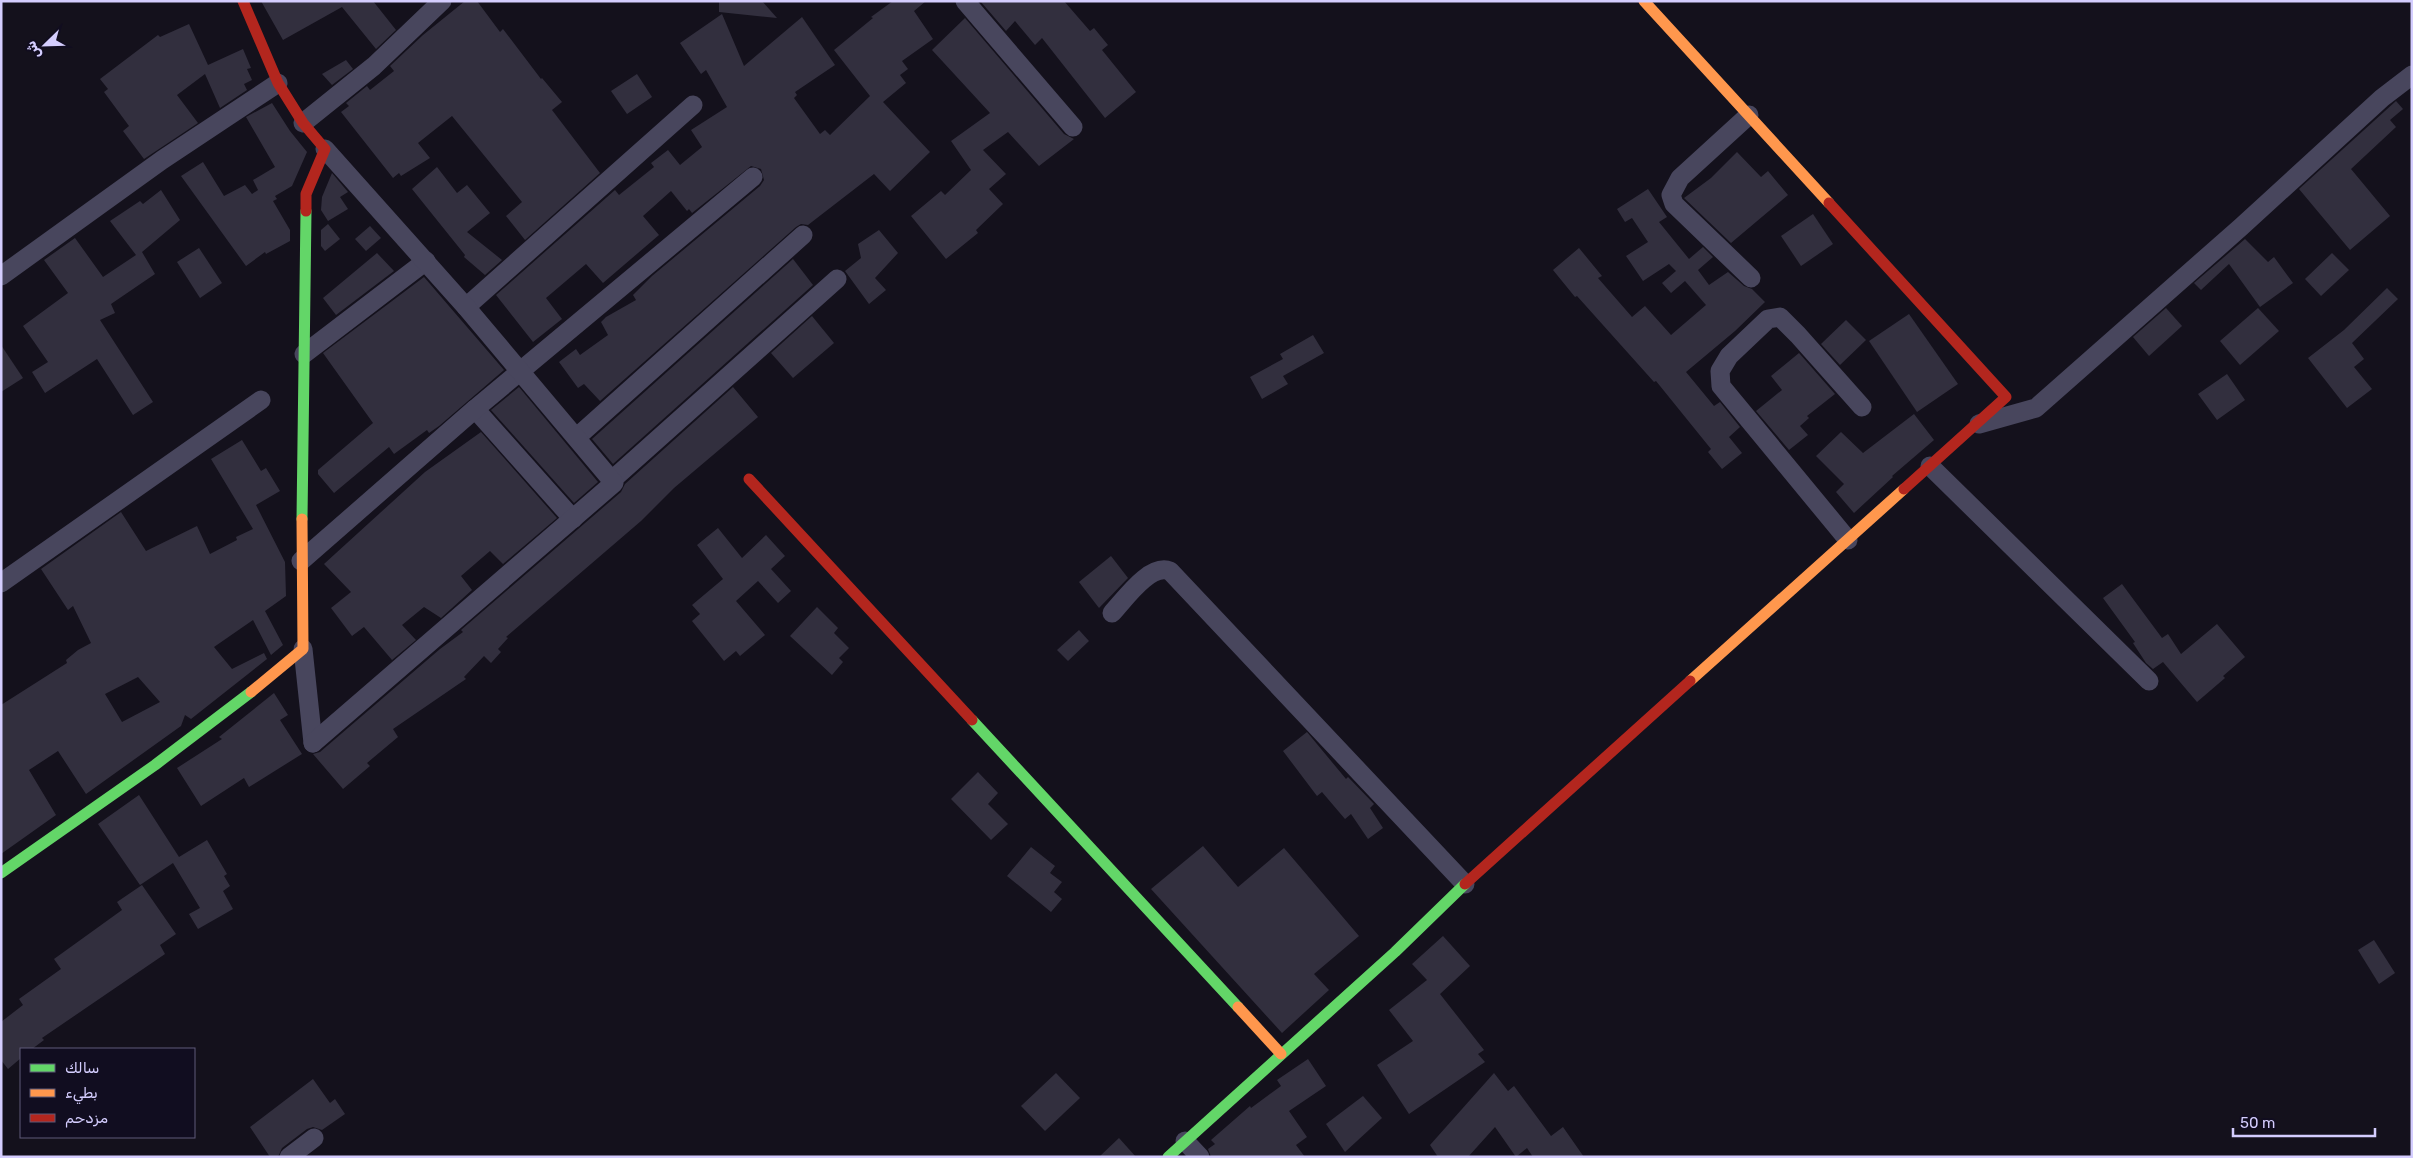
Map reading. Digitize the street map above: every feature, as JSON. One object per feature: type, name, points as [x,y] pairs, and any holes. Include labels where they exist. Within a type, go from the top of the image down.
[{"type":"street","points":[[243,1],[278,83],[303,124],[466,307],[614,483],[313,743],[303,649],[302,560],[306,194],[325,149]]},
{"type":"street","points":[[303,124],[374,66],[442,1]]},
{"type":"street","points":[[965,1],[1073,127]]},
{"type":"street","points":[[1168,1157],[1394,952],[1465,884],[2006,397],[1644,1]]},
{"type":"street","points":[[1975,425],[2036,408],[2241,227],[2382,98],[2412,75]]},
{"type":"street","points":[[1,276],[162,160],[278,83]]},
{"type":"street","points":[[466,307],[693,105]]},
{"type":"street","points":[[1749,115],[1680,178],[1670,195],[1674,204],[1751,278]]},
{"type":"street","points":[[302,560],[475,409],[753,177]]},
{"type":"street","points":[[577,437],[803,235]]},
{"type":"street","points":[[304,354],[426,262]]},
{"type":"street","points":[[612,480],[837,279]]},
{"type":"street","points":[[1848,540],[1721,386],[1720,371],[1728,356],[1768,319],[1780,318],[1798,335],[1862,407]]},
{"type":"street","points":[[1,583],[261,400]]},
{"type":"street","points":[[475,409],[573,519]]},
{"type":"street","points":[[1930,466],[2149,681]]},
{"type":"street","points":[[749,479],[1281,1054]]},
{"type":"street","points":[[1112,613],[1150,573],[1164,568],[1170,571],[1465,884]]},
{"type":"street","points":[[1,873],[172,751],[266,680],[303,649]]},
{"type":"street","points":[[289,1157],[314,1138]]},
{"type":"street","points":[[1185,1141],[1200,1157]]},
{"type":"building","points":[[261,1],[373,1],[396,30],[376,49],[342,7],[283,40]]},
{"type":"building","points":[[465,1],[477,1],[500,32],[503,29],[541,79],[562,102],[552,110],[600,173],[525,240],[506,216],[522,202],[452,116],[418,143],[430,158],[401,176],[399,173],[393,178],[341,112],[349,106],[346,103],[367,86],[370,90],[394,71],[390,66],[423,35]]},
{"type":"building","points":[[719,1],[762,1],[777,18],[719,12]]},
{"type":"building","points":[[893,1],[926,1],[914,11],[933,39],[902,61],[908,69],[900,75],[906,83],[883,102],[930,152],[890,191],[874,174],[808,225],[801,224],[796,227],[600,401],[584,384],[578,388],[559,362],[576,349],[580,355],[608,335],[601,322],[606,317],[636,300],[633,295],[652,276],[760,186],[764,180],[761,169],[751,166],[692,213],[689,209],[687,211],[671,191],[643,216],[659,235],[603,283],[586,264],[546,298],[562,319],[533,342],[496,295],[615,190],[619,195],[654,167],[651,163],[668,150],[680,165],[702,147],[691,130],[727,107],[706,70],[701,74],[680,43],[722,14],[744,66],[802,17],[835,65],[795,92],[797,95],[794,98],[820,134],[825,130],[830,135],[870,96],[834,50],[873,18],[871,17]]},
{"type":"building","points":[[1064,1],[1090,31],[1094,28],[1108,45],[1102,50],[1136,92],[1105,118],[1042,38],[1035,45],[1015,21],[1006,31],[981,2]]},
{"type":"building","points":[[965,18],[1064,134],[1074,139],[1039,166],[1008,132],[983,150],[1006,174],[989,189],[1003,204],[976,230],[978,233],[946,259],[911,216],[941,191],[945,195],[971,170],[951,141],[990,113],[932,50]]},
{"type":"building","points":[[189,24],[208,65],[243,49],[251,68],[247,69],[252,80],[244,84],[247,90],[220,108],[205,74],[177,95],[198,123],[144,159],[123,131],[129,126],[104,92],[108,89],[100,79],[158,35],[160,37]]},
{"type":"building","points":[[346,60],[353,69],[332,85],[322,74]]},
{"type":"building","points":[[637,74],[652,97],[627,114],[611,91]]},
{"type":"building","points":[[2396,101],[2403,109],[2390,120],[2396,127],[2351,169],[2390,216],[2350,250],[2299,189]]},
{"type":"building","points":[[272,103],[290,131],[307,152],[292,186],[275,196],[277,199],[273,201],[290,230],[290,241],[266,254],[265,252],[246,266],[181,176],[203,162],[224,196],[245,185],[252,194],[258,190],[253,180],[275,167],[246,117]]},
{"type":"building","points":[[1737,152],[1761,177],[1768,171],[1788,195],[1731,243],[1684,198],[1711,178]]},
{"type":"building","points":[[437,167],[457,193],[467,185],[490,213],[467,232],[502,260],[485,275],[464,257],[465,255],[412,189]]},
{"type":"building","points":[[332,173],[348,192],[340,197],[348,209],[328,221],[321,210],[322,197]]},
{"type":"building","points":[[1648,189],[1667,217],[1659,222],[1689,259],[1703,247],[1713,257],[1698,270],[1709,285],[1728,272],[1744,286],[1752,289],[1765,302],[1735,331],[1686,372],[1714,406],[1720,402],[1740,427],[1729,437],[1742,453],[1722,469],[1708,452],[1711,449],[1656,381],[1654,382],[1577,296],[1575,297],[1553,270],[1579,248],[1602,276],[1598,278],[1632,317],[1645,306],[1671,335],[1706,305],[1685,281],[1671,293],[1662,283],[1676,271],[1669,264],[1643,281],[1626,256],[1648,242],[1632,218],[1625,222],[1617,209]]},
{"type":"building","points":[[161,190],[180,220],[142,252],[155,274],[111,304],[115,313],[100,320],[153,402],[133,415],[97,359],[45,393],[32,372],[48,362],[23,326],[68,293],[44,260],[75,238],[103,277],[136,255],[110,221],[140,201],[143,204]]},
{"type":"building","points":[[1813,214],[1833,244],[1801,266],[1781,236]]},
{"type":"building","points":[[328,224],[340,239],[325,251],[321,246],[321,230]]},
{"type":"building","points":[[370,226],[381,238],[366,251],[355,239]]},
{"type":"building","points":[[879,230],[898,253],[875,278],[886,290],[869,304],[845,271],[861,258],[858,244]]},
{"type":"building","points":[[2245,239],[2268,262],[2274,257],[2293,283],[2260,307],[2229,264],[2201,290],[2194,283]]},
{"type":"building","points":[[199,248],[222,283],[200,298],[177,262]]},
{"type":"building","points":[[377,253],[394,271],[336,315],[323,298]]},
{"type":"building","points":[[2332,253],[2349,270],[2321,296],[2305,279]]},
{"type":"building","points":[[793,259],[813,285],[613,464],[592,439]]},
{"type":"building","points":[[424,277],[504,370],[439,426],[429,433],[427,430],[394,454],[389,447],[334,493],[318,474],[318,470],[373,423],[323,353]]},
{"type":"building","points":[[2387,288],[2398,299],[2352,343],[2364,359],[2354,367],[2372,389],[2347,408],[2308,358],[2344,330]]},
{"type":"building","points":[[2166,308],[2182,326],[2149,356],[2133,337]]},
{"type":"building","points":[[2258,308],[2279,331],[2240,365],[2220,341]]},
{"type":"building","points":[[1909,314],[1958,384],[1917,412],[1869,341]]},
{"type":"building","points":[[812,316],[834,343],[793,378],[771,353]]},
{"type":"building","points":[[1846,320],[1866,340],[1840,365],[1821,344]]},
{"type":"building","points":[[1313,335],[1324,353],[1283,376],[1288,384],[1262,399],[1250,377],[1283,359],[1280,354]]},
{"type":"building","points":[[1,345],[23,378],[1,392]]},
{"type":"building","points":[[1799,353],[1835,394],[1807,416],[1809,418],[1800,426],[1808,435],[1789,450],[1756,411],[1782,390],[1771,376]]},
{"type":"building","points":[[2227,374],[2245,400],[2217,420],[2198,394]]},
{"type":"building","points":[[519,387],[598,482],[574,503],[491,410]]},
{"type":"building","points":[[733,387],[758,417],[674,488],[641,521],[506,637],[508,638],[498,649],[501,652],[491,663],[484,656],[464,677],[466,679],[393,729],[398,737],[367,763],[370,766],[343,789],[313,754],[320,752],[440,649],[463,632],[461,630],[621,492],[625,484]]},
{"type":"building","points":[[1914,414],[1934,440],[1892,476],[1854,513],[1836,492],[1844,484],[1816,456],[1841,432],[1863,453]]},
{"type":"building","points":[[481,432],[557,518],[503,564],[490,551],[461,576],[472,590],[441,618],[424,607],[402,625],[416,640],[392,660],[364,627],[352,636],[331,608],[351,592],[324,564],[425,472]]},
{"type":"building","points":[[242,440],[261,471],[266,468],[280,491],[256,505],[285,562],[286,596],[265,611],[283,645],[271,655],[253,620],[214,647],[232,669],[264,653],[267,659],[191,719],[185,715],[181,726],[86,794],[58,751],[29,770],[56,815],[1,854],[1,705],[67,663],[66,660],[78,650],[91,643],[73,606],[68,610],[41,569],[121,512],[146,551],[197,526],[210,554],[237,540],[236,537],[253,529],[211,459]],"holes":[[[138,677],[160,702],[122,722],[105,694]]]},
{"type":"building","points":[[718,528],[742,558],[766,535],[785,556],[771,569],[791,591],[778,603],[758,581],[736,601],[765,635],[740,656],[736,651],[724,661],[692,621],[700,614],[692,605],[723,579],[697,545]]},
{"type":"building","points":[[1111,556],[1128,578],[1099,608],[1079,582]]},
{"type":"building","points":[[2122,584],[2162,638],[2168,634],[2181,654],[2217,624],[2245,657],[2223,676],[2225,678],[2197,702],[2163,662],[2153,669],[2146,663],[2133,643],[2135,642],[2103,598]]},
{"type":"building","points":[[817,607],[838,628],[834,633],[849,648],[839,658],[843,662],[832,675],[790,636]]},
{"type":"building","points":[[1079,630],[1089,641],[1068,661],[1057,650]]},
{"type":"building","points":[[274,693],[288,715],[280,720],[302,754],[249,787],[244,778],[201,806],[177,768],[222,739],[219,737]]},
{"type":"building","points":[[1307,732],[1346,779],[1348,777],[1374,804],[1370,808],[1383,828],[1368,839],[1351,814],[1345,819],[1322,792],[1317,796],[1283,751]]},
{"type":"building","points":[[978,772],[998,793],[988,804],[1008,824],[991,840],[951,799]]},
{"type":"building","points":[[139,795],[179,857],[207,840],[227,874],[224,876],[230,886],[223,891],[233,909],[198,929],[189,914],[200,908],[173,863],[140,885],[98,824]]},
{"type":"building","points":[[1203,846],[1238,887],[1284,848],[1359,936],[1314,974],[1329,990],[1282,1033],[1151,889]]},
{"type":"building","points":[[1031,847],[1055,866],[1050,873],[1062,882],[1054,892],[1062,899],[1051,912],[1007,876]]},
{"type":"building","points":[[142,885],[176,934],[160,945],[165,954],[42,1038],[44,1040],[33,1048],[20,1048],[20,1059],[8,1069],[1,1060],[1,1022],[23,1005],[19,999],[61,969],[54,959],[122,910],[117,902]]},
{"type":"building","points":[[1443,936],[1470,966],[1440,994],[1484,1050],[1478,1054],[1485,1062],[1409,1114],[1377,1065],[1413,1041],[1389,1010],[1427,980],[1412,964]]},
{"type":"building","points":[[2374,940],[2395,973],[2379,984],[2358,950]]},
{"type":"building","points":[[1308,1059],[1326,1086],[1289,1111],[1307,1137],[1296,1145],[1305,1157],[1211,1157],[1208,1149],[1215,1144],[1211,1140],[1250,1106],[1251,1108],[1281,1086],[1277,1080]]},
{"type":"building","points":[[1056,1073],[1080,1098],[1045,1131],[1021,1106]]},
{"type":"building","points":[[1494,1073],[1508,1091],[1514,1086],[1551,1136],[1563,1127],[1584,1157],[1533,1157],[1527,1148],[1516,1157],[1495,1127],[1468,1157],[1438,1157],[1430,1145]]},
{"type":"building","points":[[313,1079],[330,1103],[335,1099],[345,1114],[322,1130],[313,1127],[307,1129],[282,1148],[278,1157],[270,1157],[250,1127]]},
{"type":"building","points":[[1363,1096],[1382,1118],[1345,1152],[1326,1124]]},
{"type":"building","points":[[1119,1138],[1136,1157],[1099,1157]]},
{"type":"traffic: fast","points":[[302,519],[306,211]]},
{"type":"traffic: fast","points":[[1,873],[155,765],[251,692]]},
{"type":"traffic: fast","points":[[972,720],[1238,1007]]},
{"type":"traffic: fast","points":[[1168,1157],[1395,952],[1465,884]]},
{"type":"traffic: slow","points":[[1644,1],[1829,203]]},
{"type":"traffic: slow","points":[[1690,681],[1904,489]]},
{"type":"traffic: slow","points":[[251,692],[303,649],[302,519]]},
{"type":"traffic: slow","points":[[1238,1007],[1281,1054]]},
{"type":"traffic: jam","points":[[243,1],[278,83],[303,123],[325,149],[306,194],[306,211]]},
{"type":"traffic: jam","points":[[1829,203],[2006,397],[1904,489]]},
{"type":"traffic: jam","points":[[749,479],[972,720]]},
{"type":"traffic: jam","points":[[1465,884],[1690,681]]}]
